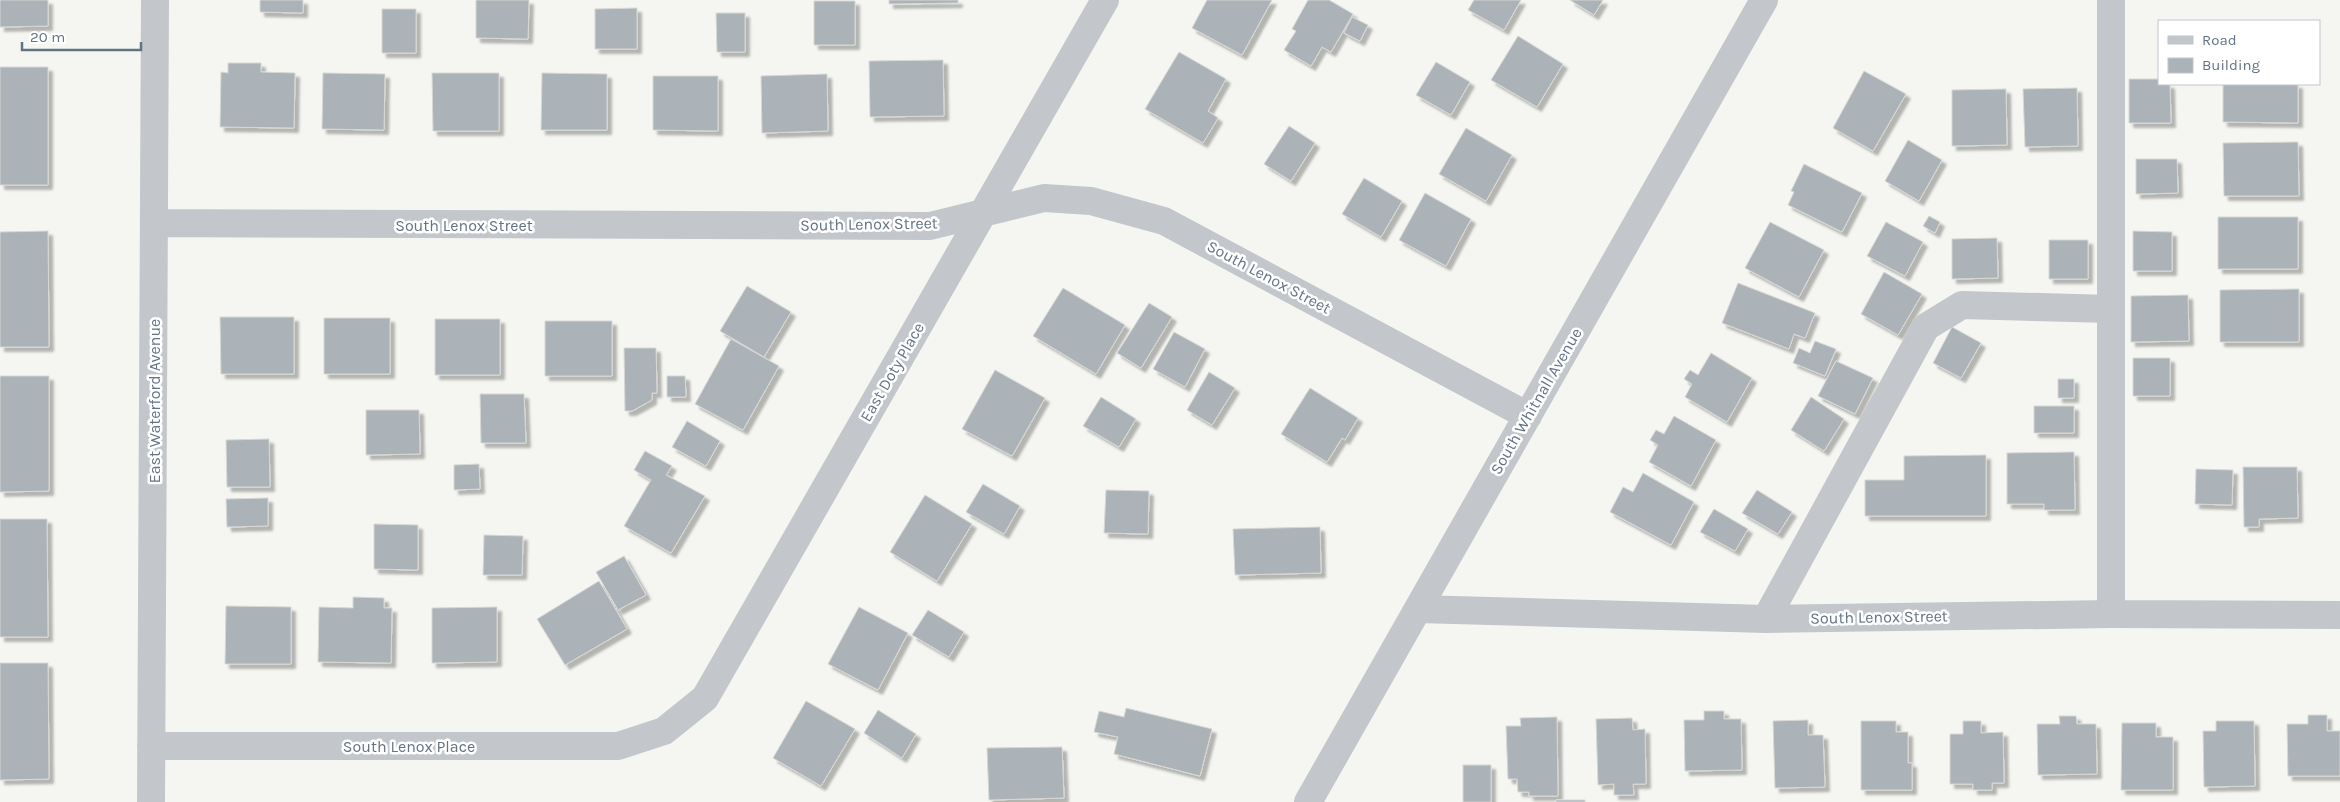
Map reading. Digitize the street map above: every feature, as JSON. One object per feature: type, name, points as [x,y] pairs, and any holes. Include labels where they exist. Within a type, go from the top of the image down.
[{"type":"street","name":"East Waterford Avenue","points":[[151,802],[155,0]]},
{"type":"street","name":"East Doty Place","points":[[664,731],[704,698],[1105,0]]},
{"type":"street","name":"South Whitnall Avenue","points":[[1308,802],[1764,0]]},
{"type":"street","points":[[2112,0],[2112,614]]},
{"type":"street","name":"South Lenox Street","points":[[155,223],[930,226],[982,215],[1044,198],[1091,201],[1164,222],[1528,416]]},
{"type":"street","points":[[1766,618],[1926,327],[1962,305],[2112,309]]},
{"type":"street","name":"South Lenox Street","points":[[1418,609],[1766,618],[2112,614],[2340,615]]},
{"type":"street","name":"South Lenox Place","points":[[151,746],[618,746],[664,731]]},
{"type":"building","points":[[0,0],[48,0],[48,26],[0,27]]},
{"type":"building","points":[[260,0],[303,0],[303,13],[260,12]]},
{"type":"building","points":[[476,0],[529,0],[528,39],[476,38]]},
{"type":"building","points":[[889,0],[958,0],[958,3],[889,4]]},
{"type":"building","points":[[1207,0],[1272,0],[1242,55],[1192,28]]},
{"type":"building","points":[[1308,0],[1329,0],[1353,14],[1331,52],[1322,47],[1311,66],[1284,50],[1296,31],[1292,29]]},
{"type":"building","points":[[1474,0],[1521,0],[1504,30],[1468,10]]},
{"type":"building","points":[[1570,0],[1603,0],[1594,15]]},
{"type":"building","points":[[814,1],[855,1],[855,45],[814,45]]},
{"type":"building","points":[[637,8],[637,49],[595,49],[595,9]]},
{"type":"building","points":[[382,9],[416,9],[416,53],[382,53]]},
{"type":"building","points":[[716,13],[745,13],[745,52],[717,52]]},
{"type":"building","points":[[1352,17],[1368,25],[1360,41],[1344,33]]},
{"type":"building","points":[[1518,36],[1563,64],[1537,107],[1491,80]]},
{"type":"building","points":[[1179,52],[1226,79],[1208,111],[1218,118],[1203,143],[1145,109]]},
{"type":"building","points":[[943,60],[944,116],[870,117],[869,61]]},
{"type":"building","points":[[1436,62],[1470,82],[1451,115],[1416,95]]},
{"type":"building","points":[[228,63],[261,63],[261,72],[295,73],[294,128],[220,127],[221,72],[228,73]]},
{"type":"building","points":[[0,67],[48,67],[48,185],[0,185]]},
{"type":"building","points":[[1864,71],[1906,94],[1873,151],[1833,128]]},
{"type":"building","points":[[323,73],[385,74],[384,130],[322,129]]},
{"type":"building","points":[[432,73],[499,73],[499,131],[433,131]]},
{"type":"building","points":[[542,73],[607,74],[607,130],[541,130]]},
{"type":"building","points":[[827,74],[828,131],[762,133],[761,76]]},
{"type":"building","points":[[653,76],[718,76],[718,131],[653,130]]},
{"type":"building","points":[[2129,79],[2158,79],[2158,85],[2170,85],[2171,123],[2129,123]]},
{"type":"building","points":[[2223,85],[2298,85],[2298,123],[2223,122]]},
{"type":"building","points":[[2077,88],[2078,146],[2025,147],[2023,89]]},
{"type":"building","points":[[2006,89],[2007,145],[1952,146],[1952,90]]},
{"type":"building","points":[[1289,126],[1315,143],[1291,181],[1264,164]]},
{"type":"building","points":[[1466,128],[1512,155],[1486,201],[1439,174]]},
{"type":"building","points":[[1908,140],[1942,160],[1919,201],[1885,181]]},
{"type":"building","points":[[2298,142],[2299,196],[2224,196],[2223,143]]},
{"type":"building","points":[[2136,159],[2177,159],[2178,193],[2136,194]]},
{"type":"building","points":[[1804,164],[1862,193],[1842,232],[1788,205],[1794,192],[1791,191]]},
{"type":"building","points":[[1364,178],[1402,201],[1381,237],[1342,214]]},
{"type":"building","points":[[1425,193],[1471,219],[1446,266],[1399,240]]},
{"type":"building","points":[[1929,216],[1940,222],[1935,233],[1923,226]]},
{"type":"building","points":[[2218,217],[2298,217],[2298,269],[2218,269]]},
{"type":"building","points":[[1770,222],[1824,250],[1799,297],[1745,268]]},
{"type":"building","points":[[1886,222],[1923,242],[1905,276],[1867,256]]},
{"type":"building","points":[[48,231],[49,347],[0,347],[0,232]]},
{"type":"building","points":[[2133,231],[2172,232],[2172,271],[2133,271]]},
{"type":"building","points":[[1997,238],[1998,278],[1952,279],[1952,239]]},
{"type":"building","points":[[2049,240],[2088,240],[2088,279],[2049,279]]},
{"type":"building","points":[[1884,272],[1922,294],[1898,335],[1861,314]]},
{"type":"building","points":[[1738,283],[1815,313],[1805,338],[1794,334],[1789,349],[1722,323]]},
{"type":"building","points":[[747,286],[791,312],[764,357],[720,331]]},
{"type":"building","points":[[1063,288],[1125,325],[1096,374],[1033,336]]},
{"type":"building","points":[[2299,289],[2299,342],[2220,342],[2220,290]]},
{"type":"building","points":[[2188,295],[2189,341],[2131,342],[2131,296]]},
{"type":"building","points":[[1149,303],[1172,317],[1141,368],[1117,353]]},
{"type":"building","points":[[220,317],[294,317],[294,374],[221,374]]},
{"type":"building","points":[[324,318],[390,318],[390,374],[324,374]]},
{"type":"building","points":[[435,319],[500,319],[500,375],[435,375]]},
{"type":"building","points":[[545,321],[612,321],[612,376],[545,376]]},
{"type":"building","points":[[1952,327],[1981,343],[1961,378],[1933,363]]},
{"type":"building","points":[[1174,332],[1205,349],[1185,387],[1153,369]]},
{"type":"building","points":[[731,339],[779,366],[743,430],[695,404]]},
{"type":"building","points":[[1815,341],[1836,349],[1825,376],[1793,363],[1799,348],[1810,353]]},
{"type":"building","points":[[624,348],[656,348],[657,393],[652,393],[652,400],[632,411],[625,411]]},
{"type":"building","points":[[1711,353],[1752,378],[1727,422],[1685,397],[1692,384],[1684,379],[1690,370],[1698,375]]},
{"type":"building","points":[[2133,358],[2170,358],[2170,396],[2133,396]]},
{"type":"building","points":[[1836,361],[1873,378],[1855,414],[1818,396]]},
{"type":"building","points":[[995,370],[1045,398],[1012,456],[962,429]]},
{"type":"building","points":[[1209,372],[1235,388],[1212,425],[1187,410]]},
{"type":"building","points":[[0,376],[49,376],[49,491],[0,492]]},
{"type":"building","points":[[667,376],[685,376],[686,397],[667,397]]},
{"type":"building","points":[[2058,379],[2074,379],[2074,398],[2058,398]]},
{"type":"building","points":[[1310,388],[1358,418],[1345,440],[1342,438],[1327,462],[1281,434]]},
{"type":"building","points":[[480,394],[524,394],[526,443],[481,443]]},
{"type":"building","points":[[1101,397],[1136,419],[1119,447],[1083,426]]},
{"type":"building","points":[[1811,397],[1844,419],[1824,451],[1791,430]]},
{"type":"building","points":[[2034,406],[2074,406],[2074,433],[2034,433]]},
{"type":"building","points":[[366,410],[419,410],[420,454],[366,455]]},
{"type":"building","points":[[1674,416],[1716,440],[1691,486],[1649,462],[1658,445],[1650,440],[1656,430],[1664,434]]},
{"type":"building","points":[[687,421],[720,441],[706,466],[672,447]]},
{"type":"building","points":[[269,439],[270,487],[227,487],[226,440]]},
{"type":"building","points":[[645,451],[672,466],[666,475],[705,496],[671,553],[624,526],[651,480],[634,470]]},
{"type":"building","points":[[2074,452],[2075,510],[2044,510],[2044,504],[2007,504],[2007,453]]},
{"type":"building","points":[[1986,455],[1986,516],[1865,516],[1865,480],[1904,480],[1904,456]]},
{"type":"building","points":[[479,464],[480,489],[454,490],[454,465]]},
{"type":"building","points":[[2243,467],[2297,467],[2298,518],[2259,519],[2259,527],[2244,527]]},
{"type":"building","points":[[2196,469],[2233,470],[2232,505],[2195,504]]},
{"type":"building","points":[[1643,473],[1694,502],[1671,545],[1610,512],[1623,487],[1633,492]]},
{"type":"building","points":[[983,484],[1020,506],[1004,534],[966,512]]},
{"type":"building","points":[[1106,490],[1149,491],[1148,534],[1104,533]]},
{"type":"building","points":[[1757,490],[1792,512],[1778,534],[1742,513]]},
{"type":"building","points":[[925,495],[972,524],[937,581],[890,552]]},
{"type":"building","points":[[268,498],[268,526],[227,527],[226,499]]},
{"type":"building","points":[[1714,509],[1748,529],[1735,551],[1700,532]]},
{"type":"building","points":[[0,519],[47,519],[48,637],[0,637]]},
{"type":"building","points":[[374,524],[418,525],[418,570],[374,569]]},
{"type":"building","points":[[1320,527],[1321,573],[1235,575],[1233,529]]},
{"type":"building","points":[[484,535],[523,536],[522,575],[483,575]]},
{"type":"building","points":[[624,556],[646,595],[618,610],[596,572]]},
{"type":"building","points":[[599,581],[627,629],[565,665],[537,619]]},
{"type":"building","points":[[353,597],[384,598],[384,608],[392,608],[391,663],[318,662],[319,607],[353,608]]},
{"type":"building","points":[[226,606],[291,607],[291,664],[225,664]]},
{"type":"building","points":[[497,607],[497,662],[432,663],[432,608]]},
{"type":"building","points":[[859,607],[908,633],[878,690],[828,664]]},
{"type":"building","points":[[928,610],[964,632],[949,657],[912,635]]},
{"type":"building","points":[[0,663],[48,663],[49,779],[0,780]]},
{"type":"building","points":[[806,701],[855,729],[821,786],[773,758]]},
{"type":"building","points":[[1126,708],[1212,729],[1200,776],[1114,754],[1118,737],[1094,732],[1099,711],[1124,717]]},
{"type":"building","points":[[878,710],[916,734],[902,758],[864,733]]},
{"type":"building","points":[[1704,711],[1724,711],[1724,719],[1741,719],[1742,770],[1685,771],[1684,720],[1704,720]]},
{"type":"building","points":[[2308,715],[2327,715],[2327,731],[2340,731],[2340,776],[2288,776],[2287,724],[2308,724]]},
{"type":"building","points":[[2059,716],[2076,716],[2077,724],[2096,724],[2097,774],[2038,775],[2037,724],[2060,724]]},
{"type":"building","points":[[1557,717],[1558,796],[1529,796],[1529,792],[1518,792],[1517,779],[1508,779],[1506,726],[1521,726],[1520,718]]},
{"type":"building","points":[[1632,718],[1633,730],[1645,729],[1646,784],[1633,784],[1634,795],[1614,795],[1614,784],[1598,785],[1596,719]]},
{"type":"building","points":[[1808,720],[1808,735],[1823,735],[1825,787],[1775,788],[1773,721]]},
{"type":"building","points":[[1861,721],[1896,721],[1896,732],[1908,732],[1908,763],[1912,763],[1912,790],[1861,790]]},
{"type":"building","points":[[1963,721],[1981,721],[1981,733],[2003,732],[2004,783],[1992,783],[1992,790],[1973,790],[1973,784],[1950,784],[1950,734],[1963,734]]},
{"type":"building","points":[[2216,721],[2254,721],[2255,786],[2204,787],[2203,731],[2216,731]]},
{"type":"building","points":[[2122,723],[2156,723],[2156,737],[2173,737],[2173,790],[2121,790]]},
{"type":"building","points":[[1062,747],[1064,798],[989,800],[987,748]]},
{"type":"building","points":[[1463,765],[1491,765],[1491,802],[1463,802]]},
{"type":"building","points":[[1556,800],[1585,800],[1585,802],[1556,802]]}]
